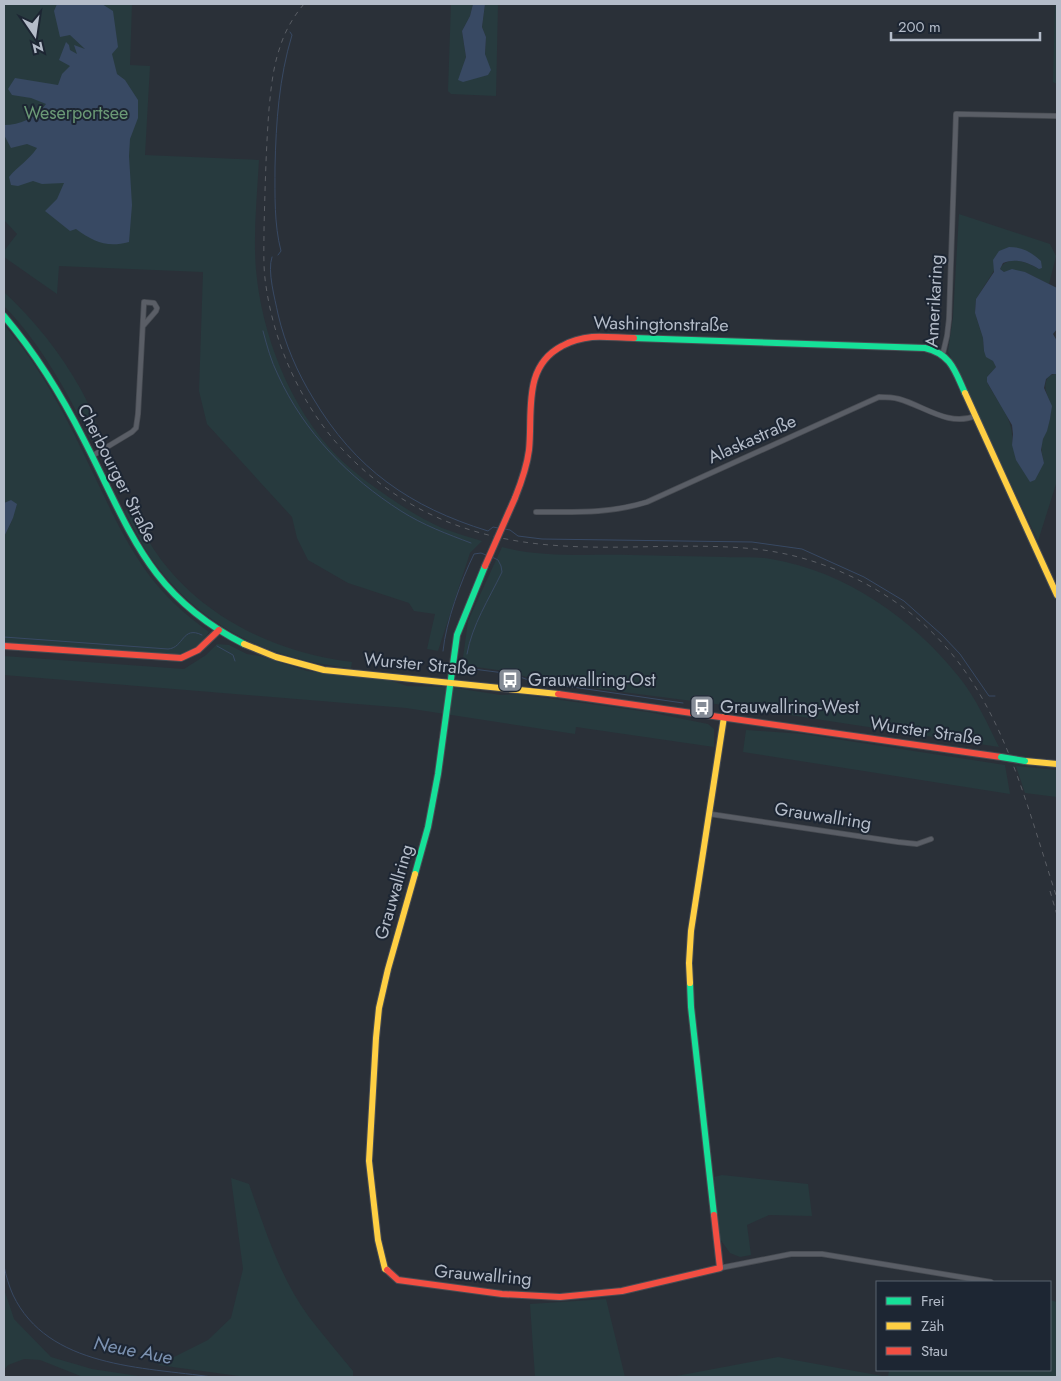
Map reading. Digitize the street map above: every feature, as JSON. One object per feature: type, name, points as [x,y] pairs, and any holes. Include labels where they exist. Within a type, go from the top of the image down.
[{"type":"street","name":"Amerikaring","points":[[1057,116],[956,114],[949,319],[943,353],[951,362],[1057,595]]},
{"type":"street","points":[[92,456],[127,436],[136,428],[144,302],[154,303],[157,308],[156,311],[143,326]]},
{"type":"street","name":"Cherbourger Straße","points":[[4,316],[22,338],[51,381],[92,456],[134,541],[156,573],[182,603],[219,630]]},
{"type":"street","name":"Washingtonstraße","points":[[451,682],[457,635],[462,620],[522,481],[528,452],[533,382],[539,367],[551,352],[562,344],[591,337],[920,346],[943,353]]},
{"type":"street","name":"Alaskastraße","points":[[536,512],[603,512],[647,502],[879,397],[899,398],[953,420],[966,420],[975,416]]},
{"type":"street","points":[[4,646],[181,658],[193,654],[202,648],[219,630]]},
{"type":"street","name":"Wurster Straße","points":[[219,630],[261,651],[306,666],[353,673],[545,692],[1057,764]]},
{"type":"street","name":"Grauwallring","points":[[451,682],[438,774],[428,827],[393,948],[379,1008],[368,1160],[378,1240],[385,1269],[398,1280],[408,1282],[502,1294],[560,1297],[622,1291],[720,1268]]},
{"type":"street","points":[[724,717],[691,931],[689,986],[720,1268],[791,1254],[822,1254],[985,1281]]},
{"type":"street","name":"Grauwallring","points":[[710,814],[916,844],[931,838]]},
{"type":"green space","points":[[4,4],[132,4],[130,65],[150,66],[145,155],[259,160],[255,243],[259,295],[272,345],[292,393],[320,436],[336,455],[355,472],[422,518],[452,532],[482,541],[470,553],[438,651],[427,649],[435,614],[414,611],[409,603],[348,583],[308,560],[297,538],[292,517],[207,424],[199,391],[203,272],[59,266],[57,294],[4,257],[4,251],[17,234],[4,220]]},
{"type":"green space","points":[[451,4],[473,4],[470,16],[462,31],[466,57],[463,67],[488,66],[485,54],[486,37],[482,27],[485,4],[498,4],[496,96],[451,94],[448,91]]},
{"type":"green space","points":[[1055,4],[1057,4],[1057,84],[1053,82]]},
{"type":"green space","points":[[959,214],[1050,244],[1056,256],[1049,284],[1025,272],[1004,272],[1000,269],[1003,264],[1018,261],[1039,269],[1009,247],[976,299],[975,313],[983,338],[984,351],[996,367],[987,377],[987,382],[1008,419],[1011,427],[1012,445],[1044,463],[1042,445],[1051,413],[1045,386],[1049,377],[1057,374],[1057,481],[1038,541],[948,351],[953,317]]},
{"type":"green space","points":[[4,292],[36,325],[64,362],[84,395],[104,444],[91,440],[73,404],[42,353],[4,306]]},
{"type":"green space","points":[[4,325],[30,358],[53,395],[136,557],[158,586],[174,603],[209,632],[192,649],[177,655],[4,644],[4,537],[13,518],[11,500],[4,503]]},
{"type":"green space","points":[[131,508],[153,549],[175,577],[196,597],[219,614],[243,629],[269,641],[296,650],[352,662],[351,668],[322,664],[266,648],[240,637],[216,622],[193,605],[172,585],[153,561],[124,511]]},
{"type":"green space","points":[[502,547],[533,553],[566,555],[760,558],[798,565],[825,574],[851,586],[876,601],[921,636],[941,656],[971,693],[999,747],[731,706],[533,679],[511,672],[462,665],[468,621]]},
{"type":"green space","points":[[217,644],[229,645],[247,654],[260,656],[307,671],[383,678],[407,686],[448,687],[501,695],[517,694],[648,712],[708,724],[714,729],[714,747],[576,727],[575,734],[406,708],[4,675],[4,656],[184,669],[206,655]]},
{"type":"green space","points":[[746,730],[803,734],[1005,765],[1010,794],[743,752]]},
{"type":"green space","points":[[1016,766],[1057,770],[1057,797],[1025,793]]},
{"type":"green space","points":[[722,1175],[808,1184],[812,1216],[769,1215],[747,1225],[751,1255],[740,1257],[730,1253],[720,1239],[714,1177]]},
{"type":"green space","points":[[231,1178],[249,1184],[281,1270],[309,1317],[353,1371],[353,1377],[246,1377],[158,1365],[208,1340],[231,1318],[243,1269]]},
{"type":"green space","points":[[4,1289],[14,1319],[51,1357],[92,1369],[145,1377],[83,1377],[40,1360],[24,1359],[8,1365],[4,1370]]},
{"type":"green space","points":[[606,1299],[625,1377],[535,1377],[530,1304]]},
{"type":"green space","points":[[1051,1300],[1057,1302],[1057,1377],[888,1377],[889,1371],[1051,1371]]},
{"type":"green space","points":[[778,1357],[888,1377],[671,1377]]},
{"type":"water","name":"Weserportsee","points":[[57,4],[102,4],[113,11],[118,47],[112,54],[117,74],[125,80],[138,100],[138,118],[130,139],[129,156],[132,205],[129,242],[121,244],[101,243],[76,229],[70,231],[45,211],[57,199],[64,183],[42,184],[33,181],[18,186],[11,185],[9,177],[37,148],[27,144],[11,148],[4,135],[4,125],[16,124],[27,120],[46,104],[31,98],[12,95],[8,89],[15,78],[58,85],[62,74],[70,66],[59,60],[66,42],[70,50],[77,54],[74,45],[85,49],[70,35],[60,37],[54,11]]},
{"type":"water","points":[[473,4],[485,4],[482,27],[486,37],[485,54],[491,70],[488,75],[463,82],[458,80],[466,57],[462,31],[470,16]]},
{"type":"water","points":[[1009,247],[1023,249],[1030,253],[1041,261],[1042,268],[1039,269],[1026,263],[1012,261],[1003,263],[1000,269],[1004,272],[1012,269],[1025,272],[1057,288],[1057,329],[1053,334],[1057,341],[1057,374],[1052,374],[1046,379],[1044,388],[1052,406],[1041,450],[1044,463],[1035,480],[1030,482],[1016,460],[1012,445],[1012,425],[987,382],[987,377],[996,367],[993,361],[986,357],[983,338],[975,313],[976,299],[994,272],[993,260],[999,251]]},
{"type":"water","points":[[11,500],[17,504],[4,537],[4,503]]},
{"type":"waterway","points":[[278,255],[281,251],[275,209],[276,133],[281,84],[292,35],[290,32]]},
{"type":"waterway","points":[[272,257],[270,270],[273,293],[284,336],[292,358],[313,398],[329,423],[347,445],[366,465],[409,497],[434,510],[488,531],[493,527],[498,528]]},
{"type":"waterway","points":[[263,331],[273,364],[289,396],[301,416],[330,452],[363,484],[401,511],[426,525],[471,543]]},
{"type":"waterway","points":[[505,529],[518,536],[542,539],[752,542],[802,549],[864,577],[904,601],[960,654],[989,696],[995,696]]},
{"type":"waterway","points":[[443,651],[451,614],[469,565],[474,554],[481,553],[486,555]]},
{"type":"waterway","points":[[467,654],[477,622],[502,572],[498,560],[492,557]]},
{"type":"waterway","points":[[4,637],[168,649],[173,648],[190,633],[202,635]]},
{"type":"waterway","points":[[217,646],[233,655],[235,661]]},
{"type":"waterway","points":[[465,668],[512,674],[531,681],[683,703]]},
{"type":"waterway","name":"Neue Aue","points":[[4,1266],[13,1295],[29,1319],[49,1337],[73,1350],[100,1360],[128,1366],[212,1377]]},
{"type":"railway","points":[[304,4],[284,35],[273,78],[266,154],[264,272],[275,328],[290,368],[309,406],[334,440],[356,463],[405,500],[431,515],[488,535],[518,541],[576,547],[704,546],[773,551],[824,565],[857,579],[888,597],[925,625],[955,657],[979,693],[999,731],[1015,771],[1057,898]]},
{"type":"railway","points":[[1050,891],[1057,915]]},
{"type":"traffic: fast","points":[[4,316],[38,360],[57,391],[76,424],[129,531],[145,557],[163,581],[185,604],[211,625],[244,644]]},
{"type":"traffic: fast","points":[[634,338],[925,348],[941,354],[951,364],[965,393]]},
{"type":"traffic: fast","points":[[415,874],[428,827],[438,774],[457,635],[485,566]]},
{"type":"traffic: fast","points":[[1001,757],[1025,761]]},
{"type":"traffic: fast","points":[[690,983],[714,1215]]},
{"type":"traffic: slow","points":[[965,393],[1057,595]]},
{"type":"traffic: slow","points":[[244,644],[276,657],[324,670],[558,694]]},
{"type":"traffic: slow","points":[[690,983],[691,931],[724,717]]},
{"type":"traffic: slow","points":[[1025,761],[1057,764]]},
{"type":"traffic: slow","points":[[387,1270],[385,1269],[378,1240],[369,1161],[376,1038],[379,1008],[388,969],[415,874]]},
{"type":"traffic: jam","points":[[515,498],[524,474],[528,456],[532,392],[535,378],[549,355],[562,346],[588,337],[634,338]]},
{"type":"traffic: jam","points":[[485,566],[515,498]]},
{"type":"traffic: jam","points":[[4,646],[181,658],[198,650],[219,630]]},
{"type":"traffic: jam","points":[[558,694],[1001,757]]},
{"type":"traffic: jam","points":[[387,1270],[398,1280],[502,1294],[560,1297],[622,1291],[720,1268],[714,1215]]},
{"type":"place","name":"Grauwallring-Ost","points":[[510,680]]},
{"type":"place","name":"Grauwallring-West","points":[[702,707]]}]
